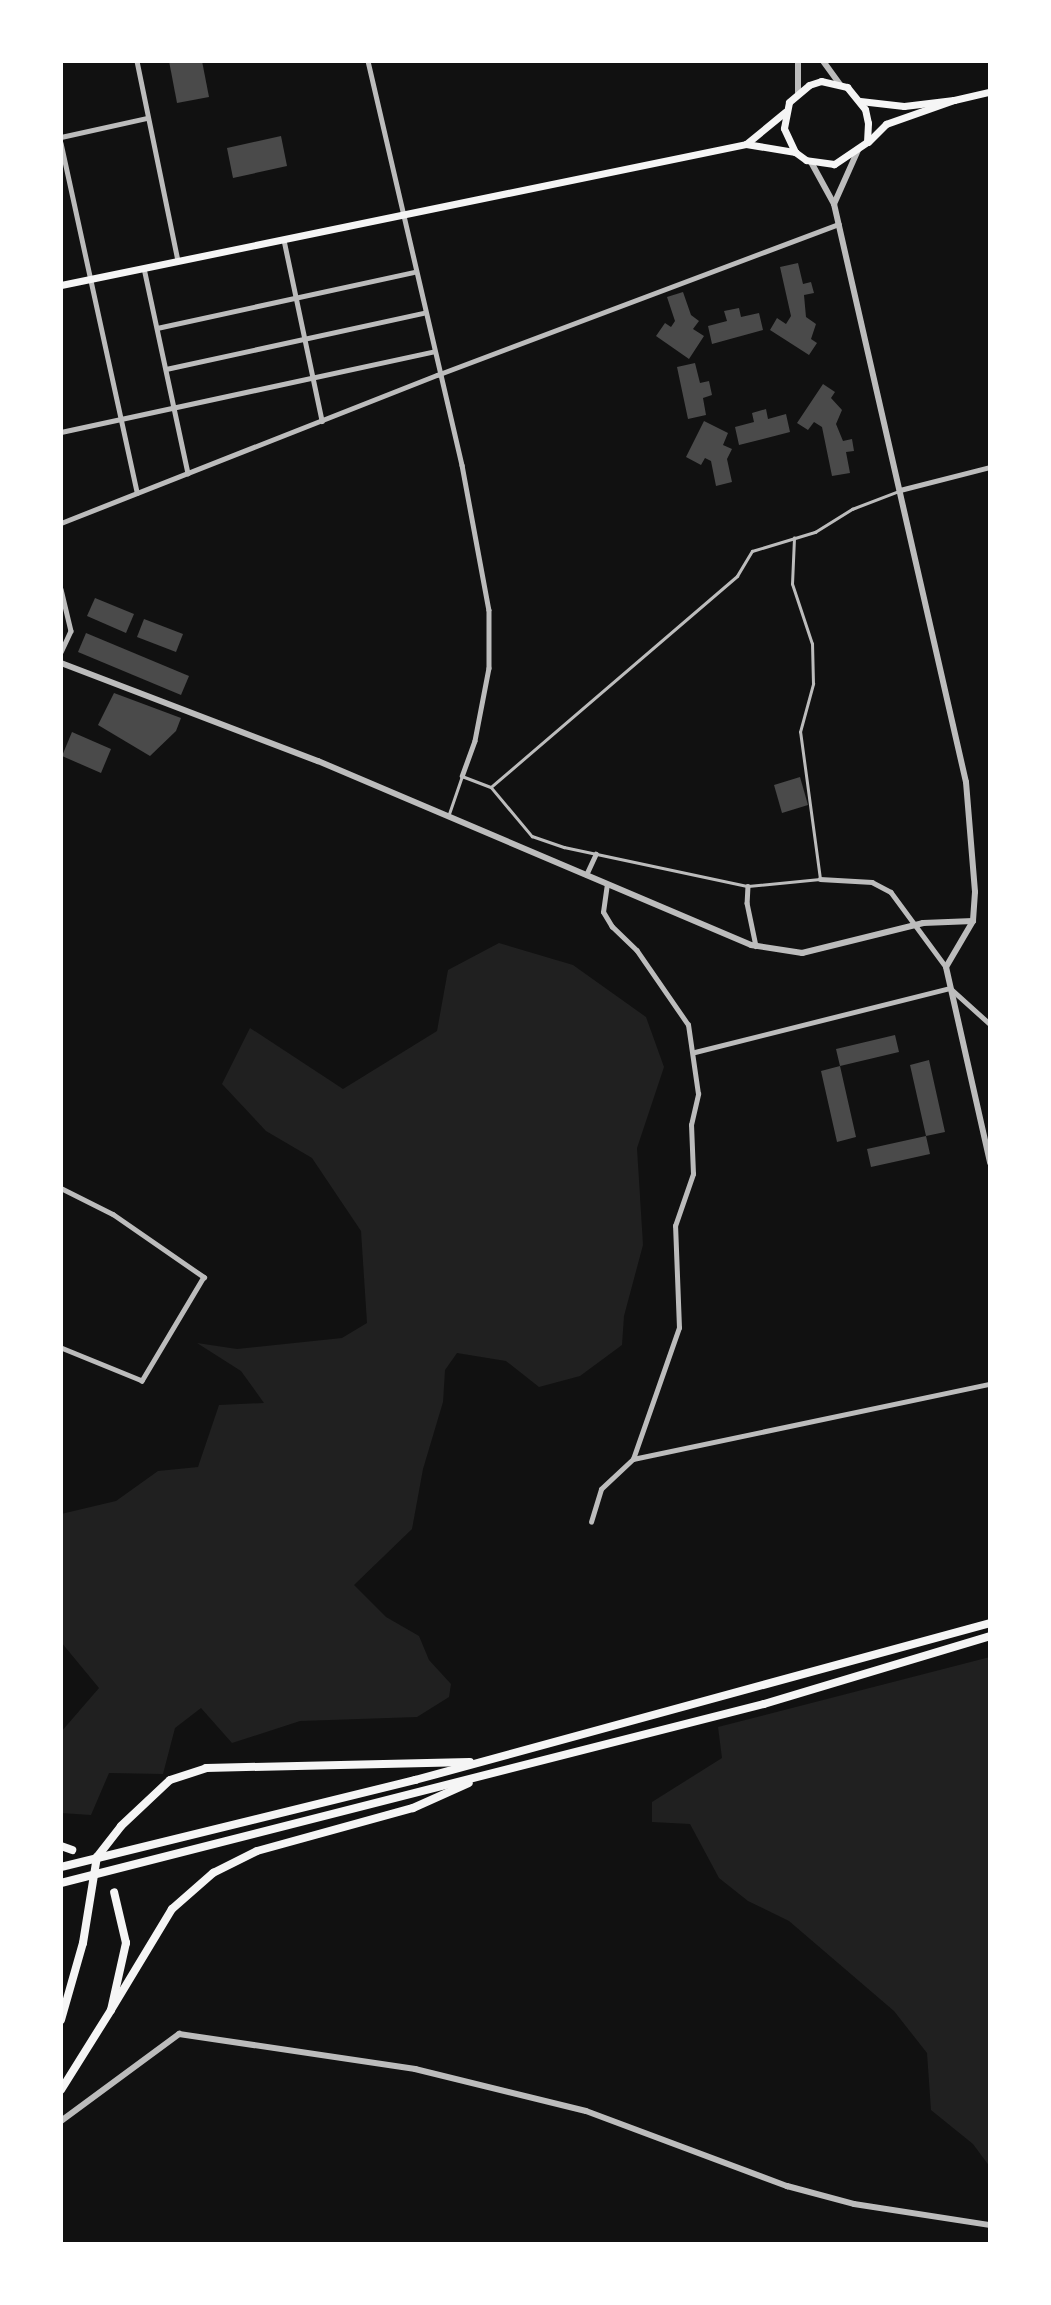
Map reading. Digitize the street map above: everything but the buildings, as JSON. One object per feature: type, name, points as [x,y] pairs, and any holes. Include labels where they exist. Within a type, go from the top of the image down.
[{"type":"highway","points":[[61,1867],[487,1761],[990,1623]]},
{"type":"highway","points":[[61,1884],[764,1704],[990,1636]]},
{"type":"highway","points":[[61,2020],[83,1944],[90,1887],[101,1849],[154,1793],[170,1780],[197,1770],[487,1761]]},
{"type":"highway","points":[[61,2090],[83,2062],[172,1909],[213,1873],[257,1851],[413,1808],[492,1773]]},
{"type":"highway","points":[[61,1846],[72,1850]]},
{"type":"highway","points":[[111,2010],[125,1943],[114,1892]]},
{"type":"main road","points":[[746,144],[786,112],[798,92],[821,81],[840,84],[860,101],[868,123],[867,142]]},
{"type":"main road","points":[[860,101],[904,106],[954,100],[990,92]]},
{"type":"main road","points":[[61,285],[746,144],[795,152],[811,162],[834,164],[858,150],[886,124],[954,100]]},
{"type":"main road","points":[[786,112],[784,128],[795,152]]},
{"type":"street","points":[[137,61],[178,261]]},
{"type":"street","points":[[368,61],[413,272],[462,465],[489,610],[483,700],[461,776]]},
{"type":"street","points":[[798,61],[798,92]]},
{"type":"street","points":[[823,61],[840,84]]},
{"type":"street","points":[[61,137],[147,118]]},
{"type":"street","points":[[61,143],[137,493]]},
{"type":"street","points":[[834,204],[858,150]]},
{"type":"street","points":[[811,162],[834,204],[966,782],[973,921],[946,967]]},
{"type":"street","points":[[61,523],[437,375],[839,224]]},
{"type":"street","points":[[284,239],[322,421]]},
{"type":"street","points":[[144,268],[188,473]]},
{"type":"street","points":[[157,328],[413,272]]},
{"type":"street","points":[[166,369],[423,313]]},
{"type":"street","points":[[61,432],[432,352]]},
{"type":"street","points":[[900,490],[990,467]]},
{"type":"street","points":[[61,589],[71,631],[61,652]]},
{"type":"street","points":[[61,663],[318,761],[757,946],[802,953],[914,925],[973,921]]},
{"type":"street","points":[[586,876],[596,854]]},
{"type":"street","points":[[820,878],[872,882],[891,892],[946,967],[990,1163]]},
{"type":"street","points":[[591,1522],[601,1489],[633,1459],[679,1328],[675,1226],[693,1174],[691,1125],[698,1094],[695,1052],[688,1025],[637,951],[612,927],[603,912],[607,885]]},
{"type":"street","points":[[748,886],[747,903],[757,946]]},
{"type":"street","points":[[695,1052],[950,988]]},
{"type":"street","points":[[950,988],[990,1024]]},
{"type":"street","points":[[61,1188],[113,1214],[204,1277],[142,1381],[61,1348]]},
{"type":"street","points":[[633,1459],[990,1384]]},
{"type":"street","points":[[61,2121],[179,2034],[415,2068],[586,2111],[787,2186],[853,2204],[990,2225]]},
{"type":"lane","points":[[491,788],[737,576],[752,551],[794,538],[900,490]]},
{"type":"lane","points":[[448,817],[461,776],[491,788],[532,836],[596,854],[748,886],[820,878],[800,732],[813,684],[812,644],[792,583],[794,538]]},
{"type":"shaded area","points":[[499,943],[573,965],[646,1017],[664,1067],[637,1148],[643,1245],[624,1316],[622,1345],[580,1376],[539,1387],[506,1361],[457,1353],[445,1370],[443,1402],[423,1469],[412,1529],[354,1585],[386,1617],[419,1636],[429,1660],[451,1684],[449,1697],[417,1717],[300,1721],[232,1743],[201,1708],[175,1728],[163,1774],[109,1773],[91,1815],[61,1813],[61,1732],[99,1688],[61,1642],[61,1514],[116,1501],[158,1471],[198,1467],[219,1405],[264,1403],[241,1371],[197,1343],[237,1349],[342,1338],[367,1323],[361,1231],[312,1158],[266,1131],[222,1084],[250,1028],[343,1089],[437,1031],[448,970]]},
{"type":"shaded area","points":[[990,1657],[990,2167],[973,2144],[931,2110],[927,2053],[894,2011],[789,1921],[748,1901],[719,1878],[690,1824],[652,1822],[652,1802],[722,1758],[718,1727]]}]
